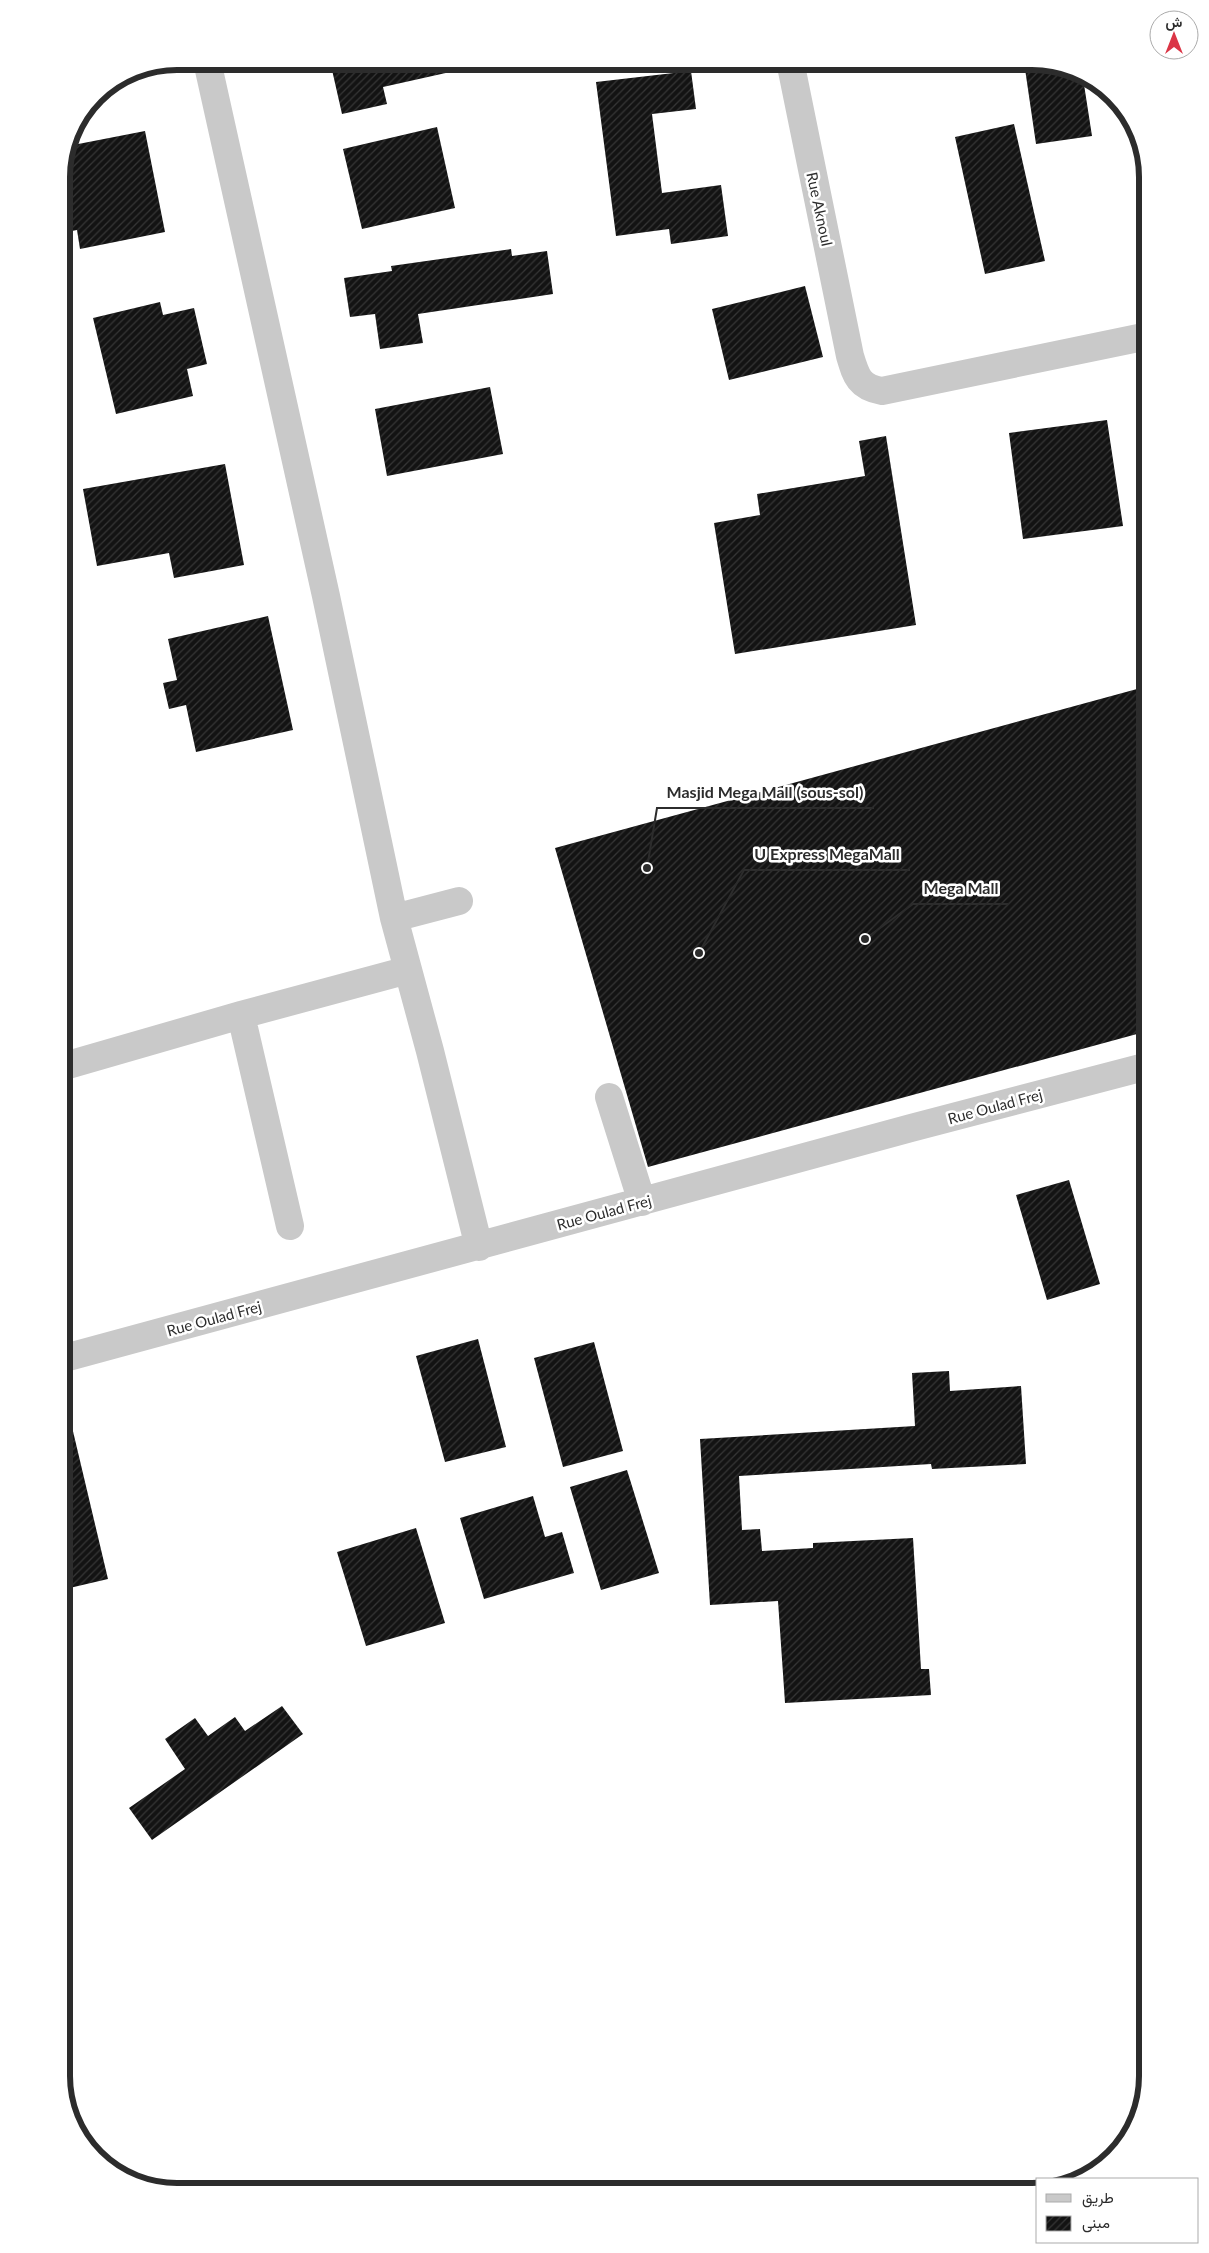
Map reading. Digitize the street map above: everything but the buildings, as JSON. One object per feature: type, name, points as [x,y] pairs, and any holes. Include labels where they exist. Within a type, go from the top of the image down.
[{"type":"street","points":[[209,70],[326,596],[394,918],[479,1247]]},
{"type":"street","name":"Rue Aknoul","points":[[792,70],[850,356],[856,375],[862,383],[870,389],[882,391],[1139,338]]},
{"type":"street","points":[[394,918],[459,901]]},
{"type":"street","points":[[70,1064],[241,1015],[408,970]]},
{"type":"street","points":[[241,1015],[290,1226]]},
{"type":"street","name":"Rue Oulad Frej","points":[[70,1357],[1139,1068]]},
{"type":"street","points":[[609,1097],[642,1202]]},
{"type":"place","name":"Masjid Mega Mall (sous-sol)","points":[[647,868]]},
{"type":"place","name":"Mega Mall","points":[[865,939]]},
{"type":"place","name":"U Express MegaMall","points":[[699,953]]}]
